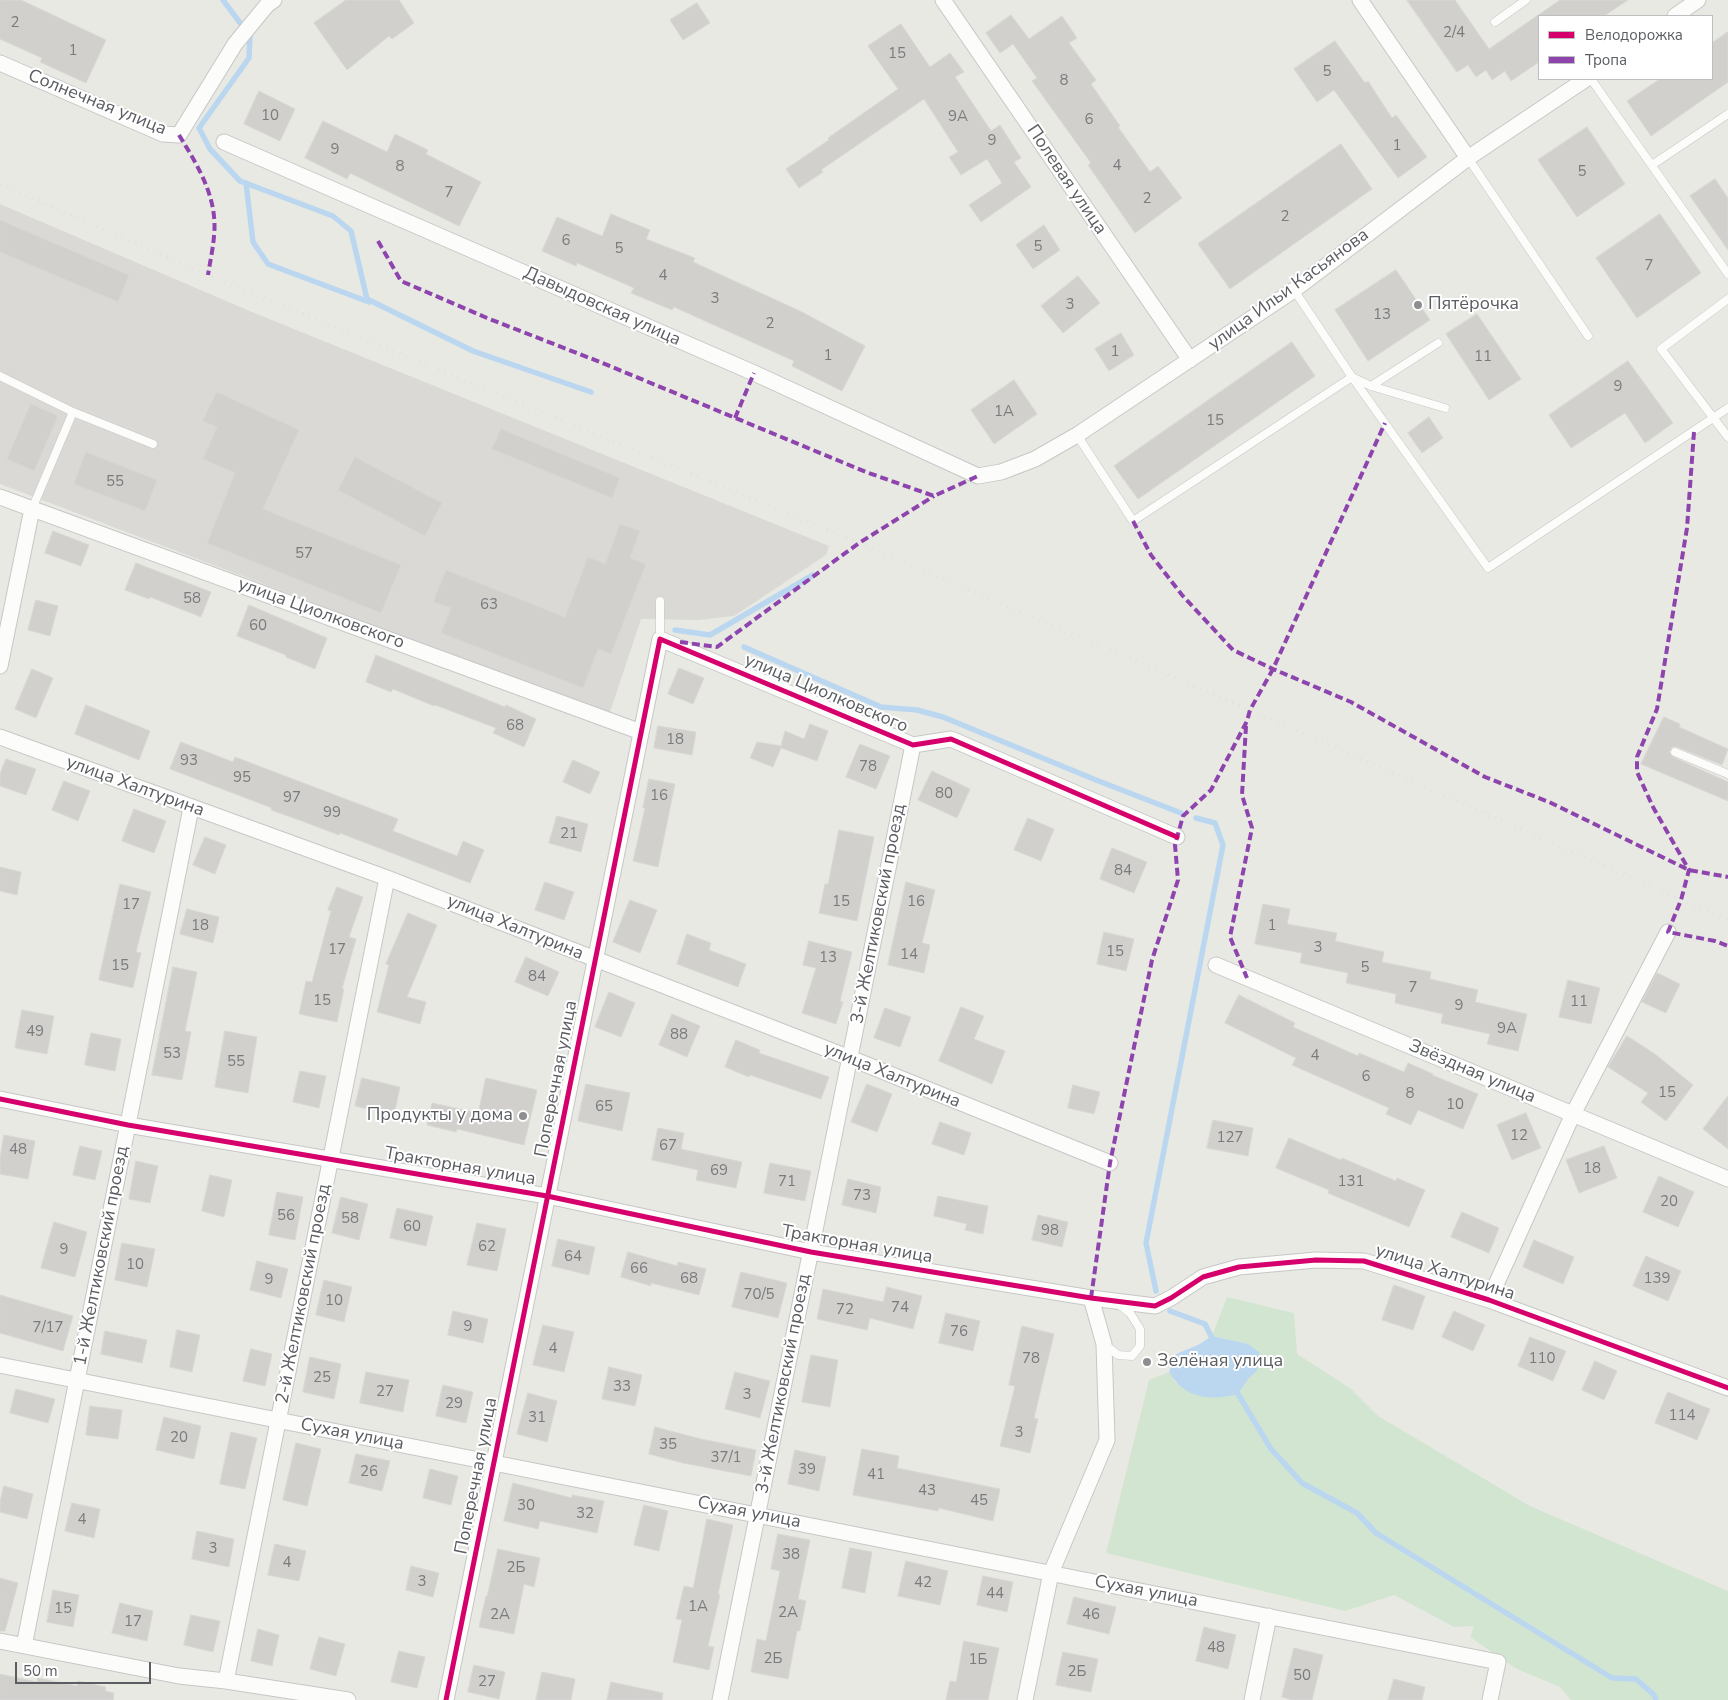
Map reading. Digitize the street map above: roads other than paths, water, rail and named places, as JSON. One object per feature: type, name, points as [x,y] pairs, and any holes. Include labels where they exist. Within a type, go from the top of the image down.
[{"type":"street","name":"Полевая улица","points":[[943,0],[1190,360]]},
{"type":"street","points":[[1360,0],[1468,158]]},
{"type":"street","points":[[1676,15],[1698,0]]},
{"type":"street","name":"Солнечная улица","points":[[0,63],[163,134],[179,135],[235,44],[268,2]]},
{"type":"street","name":"улица Ильи Касьянова","points":[[978,476],[1001,472],[1035,459],[1077,435],[1294,290],[1468,158],[1585,80]]},
{"type":"street","name":"Давыдовская улица","points":[[224,142],[754,373],[978,476]]},
{"type":"street","name":"улица Циолковского","points":[[0,497],[641,732]]},
{"type":"street","points":[[0,666],[32,509]]},
{"type":"street","name":"улица Циолковского","points":[[660,639],[913,745],[951,739],[1177,837]]},
{"type":"street","name":"Поперечная улица","points":[[446,1700],[660,639]]},
{"type":"street","name":"улица Халтурина","points":[[0,737],[387,878],[850,1058],[1110,1162]]},
{"type":"street","name":"3-й Желтиковский проезд","points":[[720,1700],[913,745]]},
{"type":"street","name":"1-й Желтиковский проезд","points":[[24,1646],[191,808]]},
{"type":"street","name":"2-й Желтиковский проезд","points":[[226,1681],[387,878]]},
{"type":"street","points":[[1489,1300],[1573,1114],[1668,932]]},
{"type":"street","name":"Звёздная улица","points":[[1216,965],[1728,1179]]},
{"type":"street","name":"Тракторная улица","points":[[0,1099],[128,1125],[548,1196],[811,1252],[1091,1298]]},
{"type":"street","name":"улица Халтурина","points":[[1091,1298],[1155,1306],[1203,1277],[1239,1267],[1316,1260],[1364,1261],[1489,1300],[1728,1388]]},
{"type":"street","points":[[1026,1700],[1051,1573],[1106,1440],[1104,1344],[1091,1298]]},
{"type":"street","name":"Сухая улица","points":[[0,1365],[1498,1662],[1490,1700]]},
{"type":"street","points":[[1252,1700],[1269,1616]]},
{"type":"street","points":[[0,1641],[179,1676],[226,1681],[348,1700]]},
{"type":"lane","points":[[1495,22],[1526,0]]},
{"type":"lane","points":[[1592,80],[1728,274]]},
{"type":"lane","points":[[1652,165],[1728,114]]},
{"type":"lane","points":[[1468,158],[1588,336]]},
{"type":"lane","points":[[1294,290],[1352,377],[1488,568],[1728,408]]},
{"type":"lane","points":[[1728,299],[1661,348],[1728,437]]},
{"type":"lane","points":[[1371,386],[1438,343]]},
{"type":"lane","points":[[0,376],[73,412],[153,444]]},
{"type":"lane","points":[[1352,377],[1371,386],[1445,408]]},
{"type":"lane","points":[[1077,435],[1133,521],[1352,377]]},
{"type":"lane","points":[[32,509],[73,412]]},
{"type":"lane","points":[[660,601],[660,639]]},
{"type":"lane","points":[[1675,752],[1728,774]]},
{"type":"lane","points":[[1104,1344],[1118,1355],[1132,1356],[1140,1346],[1140,1329],[1130,1312],[1113,1301]]},
{"type":"water","points":[[1212,1336],[1248,1344],[1260,1353],[1257,1371],[1249,1378],[1238,1394],[1218,1397],[1199,1396],[1183,1388],[1169,1372],[1176,1354],[1198,1345]]},
{"type":"waterway","points":[[223,0],[250,36],[249,58],[199,128],[210,149],[240,181],[333,216],[351,231],[367,299],[473,351],[591,392]]},
{"type":"waterway","points":[[246,183],[253,242],[268,264],[369,302]]},
{"type":"waterway","points":[[675,630],[710,635],[813,575]]},
{"type":"waterway","points":[[744,647],[881,707],[917,710],[943,717],[1181,813]]},
{"type":"waterway","points":[[1156,1291],[1146,1243],[1223,845],[1215,823],[1196,818]]},
{"type":"waterway","points":[[1170,1311],[1205,1324],[1214,1342]]},
{"type":"waterway","points":[[1235,1389],[1271,1449],[1302,1483],[1357,1513],[1376,1533],[1612,1678],[1636,1679],[1654,1695],[1656,1700]]},
{"type":"railway","points":[[0,184],[208,275],[859,543],[1250,710],[1728,920]]},
{"type":"place","name":"Пятёрочка","points":[[1418,305]]},
{"type":"place","name":"Продукты у дома","points":[[523,1116]]},
{"type":"place","name":"Зелёная улица","points":[[1147,1362]]}]
